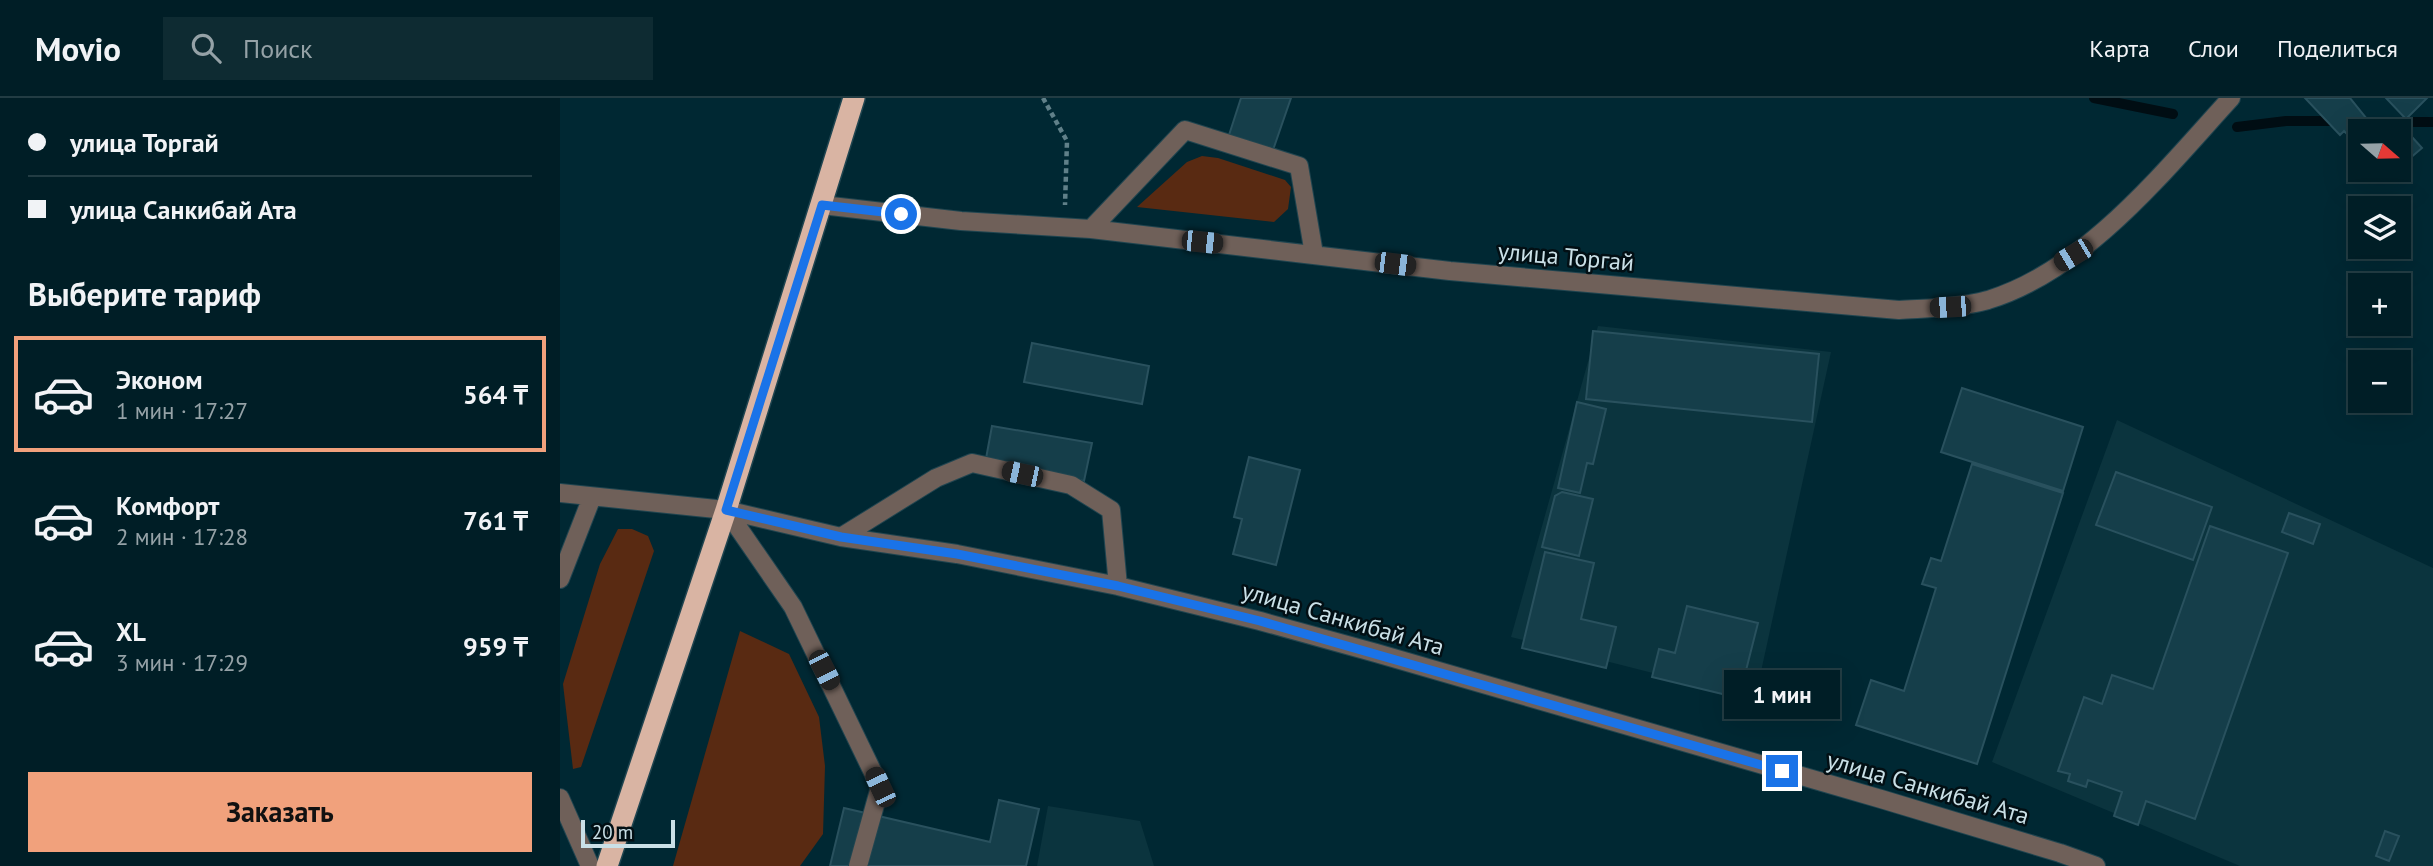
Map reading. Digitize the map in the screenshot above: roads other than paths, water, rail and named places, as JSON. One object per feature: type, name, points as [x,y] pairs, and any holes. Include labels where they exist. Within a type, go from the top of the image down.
[{"type":"highway","points":[[607,866],[726,510],[854,98]]},
{"type":"street","name":"улица Торгай","points":[[822,205],[961,221],[1091,229],[1450,271],[1803,303],[1899,310],[1950,307],[1988,300],[2020,287],[2073,255],[2115,222],[2231,98]]},
{"type":"street","points":[[1091,229],[1185,130],[1299,166],[1314,254]]},
{"type":"street","points":[[841,537],[936,478],[972,463],[1071,485],[1111,510],[1118,586]]},
{"type":"street","name":"улица Санкибай Ата","points":[[560,493],[726,510],[841,537],[957,554],[1118,586],[1376,653],[1894,803],[2096,866]]},
{"type":"street","points":[[560,579],[592,496]]},
{"type":"street","points":[[726,510],[793,607],[880,787],[858,866]]},
{"type":"street","points":[[560,798],[590,866]]},
{"type":"waterway","points":[[2094,98],[2173,114]]},
{"type":"waterway","points":[[2237,127],[2286,121],[2338,121]]},
{"type":"waterway","points":[[2412,122],[2433,122]]}]
